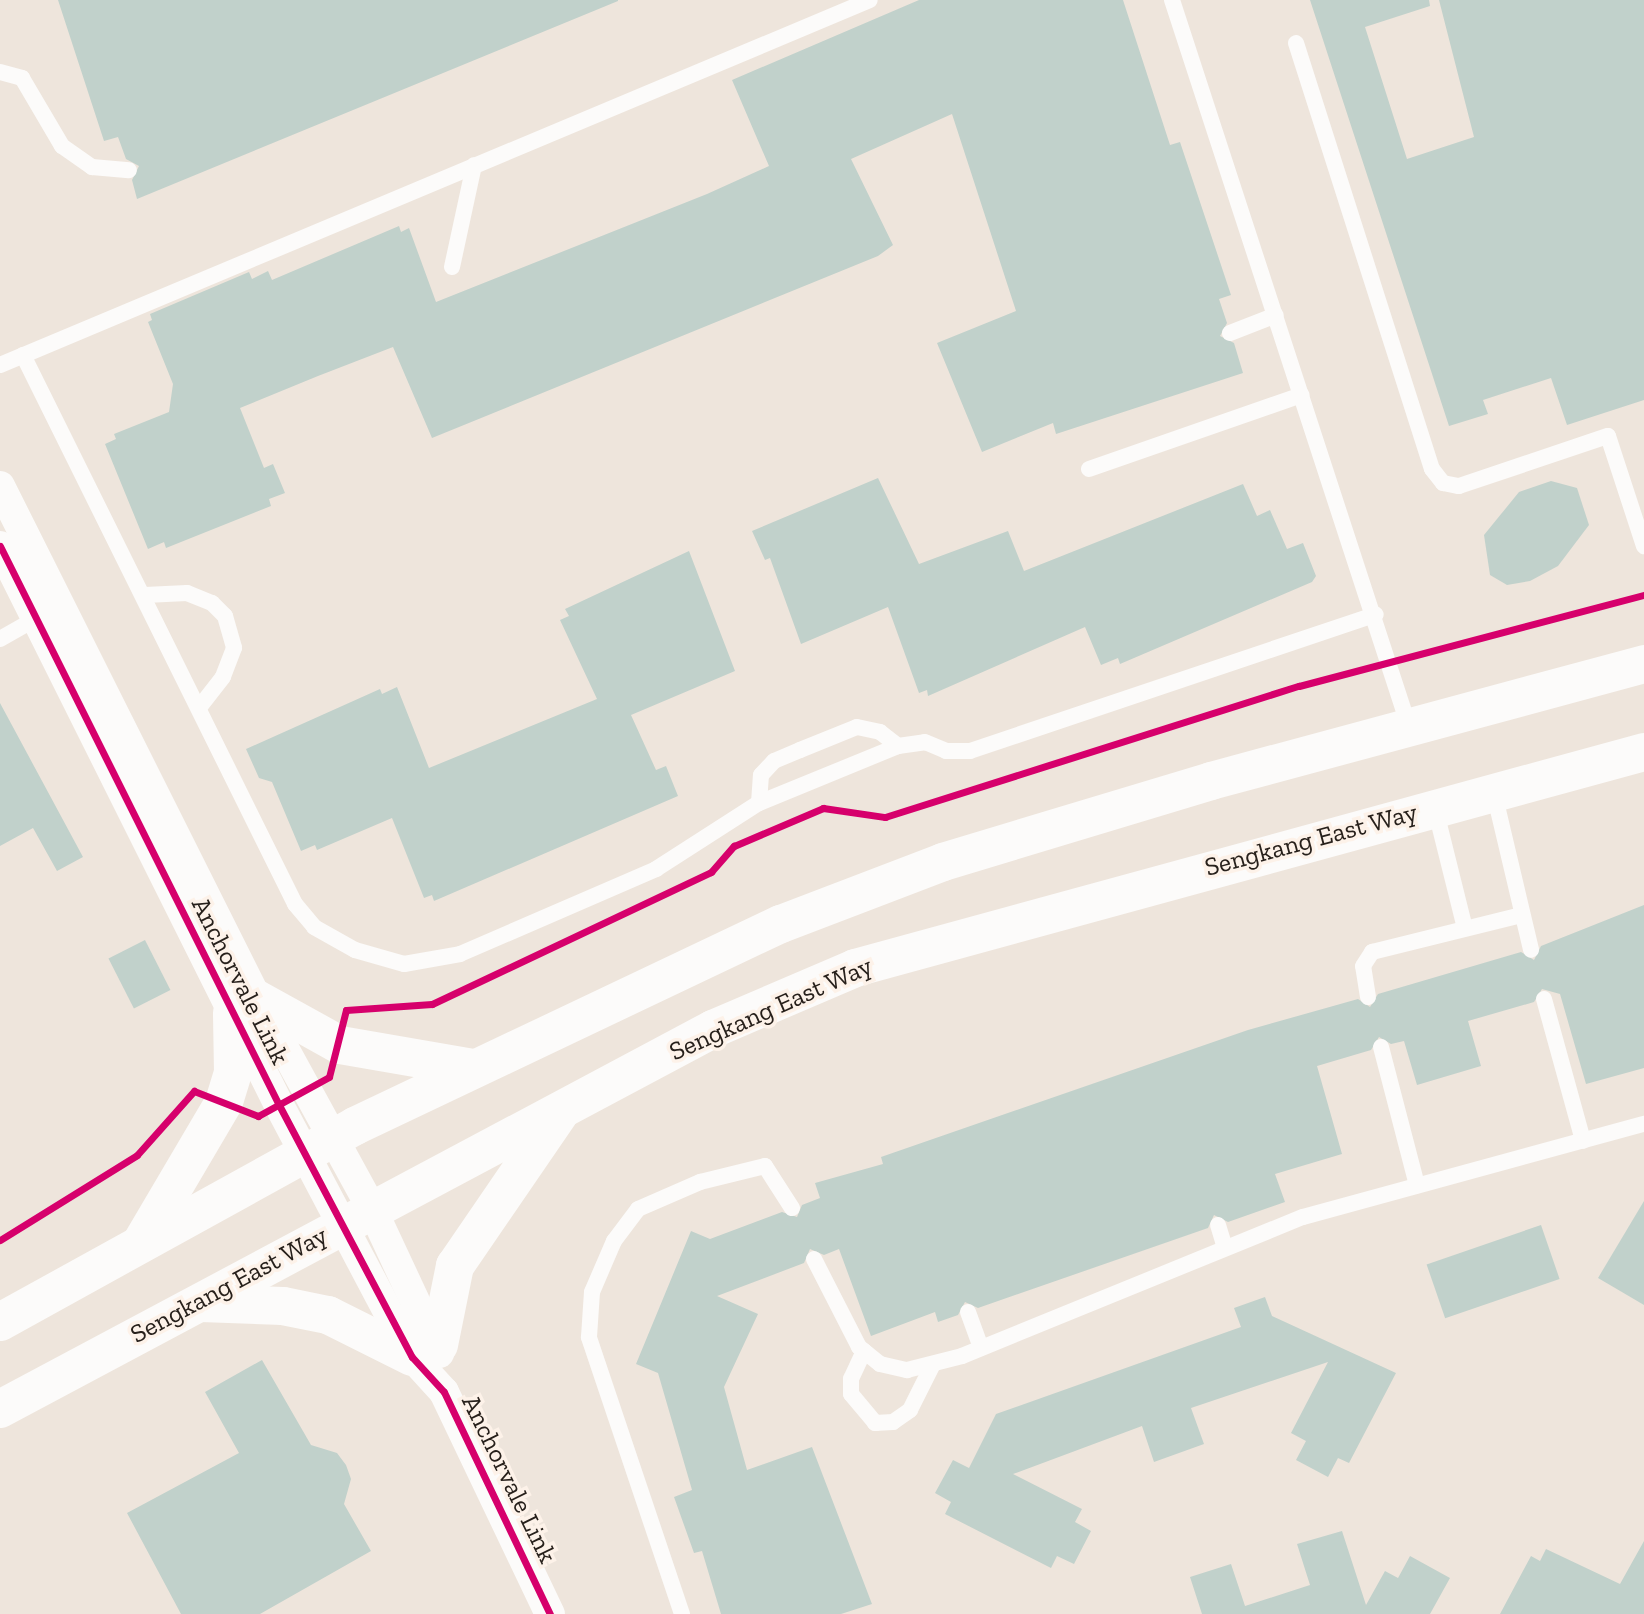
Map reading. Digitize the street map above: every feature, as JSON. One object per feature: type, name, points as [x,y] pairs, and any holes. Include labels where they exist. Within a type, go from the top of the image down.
[{"type":"main road","points":[[0,1322],[319,1146],[473,1069],[781,924],[943,862],[1409,727],[1644,664]]},
{"type":"main road","name":"Sengkang East Way","points":[[0,1409],[564,1106],[713,1029],[855,968],[1435,807],[1644,752]]},
{"type":"main road","points":[[140,1245],[224,1102],[233,1072],[244,1006],[340,1045],[473,1069]]},
{"type":"main road","points":[[195,1303],[283,1306],[328,1315],[425,1351],[455,1266],[564,1106]]},
{"type":"street","name":"Anchorvale Link","points":[[0,486],[244,1006]]},
{"type":"street","name":"Anchorvale Link","points":[[0,546],[357,1217],[425,1351],[550,1614]]},
{"type":"lane","points":[[0,365],[870,0]]},
{"type":"lane","points":[[1172,0],[1376,614],[1409,727]]},
{"type":"lane","points":[[1296,43],[1432,469],[1444,483],[1459,486],[1608,436],[1644,546]]},
{"type":"lane","points":[[0,72],[22,78],[62,146],[92,166],[130,170]]},
{"type":"lane","points":[[452,267],[474,165]]},
{"type":"lane","points":[[1230,333],[1276,315]]},
{"type":"lane","points":[[23,355],[145,595],[295,904],[314,928],[355,950],[404,964],[460,954],[656,869],[759,803],[898,746],[925,742],[946,751],[970,751],[1376,614]]},
{"type":"lane","points":[[1089,469],[1302,396]]},
{"type":"lane","points":[[145,595],[187,593],[212,603],[225,616],[233,648],[223,677],[199,708]]},
{"type":"lane","points":[[0,639],[37,618]]},
{"type":"lane","points":[[759,803],[761,775],[774,761],[800,750],[857,727],[880,732],[898,746]]},
{"type":"lane","points":[[1494,793],[1531,950]]},
{"type":"lane","points":[[1435,807],[1465,928]]},
{"type":"lane","points":[[1368,997],[1363,966],[1372,952],[1522,915]]},
{"type":"lane","points":[[1544,999],[1583,1141]]},
{"type":"lane","points":[[1381,1048],[1417,1185]]},
{"type":"lane","points":[[814,1259],[864,1351],[880,1364],[907,1370],[981,1348],[1224,1245],[1417,1185],[1644,1124]]},
{"type":"lane","points":[[682,1614],[589,1337],[592,1292],[614,1241],[638,1209],[701,1182],[765,1166],[792,1208]]},
{"type":"lane","points":[[1217,1225],[1224,1245]]},
{"type":"lane","points":[[968,1312],[981,1348]]},
{"type":"lane","points":[[864,1351],[851,1379],[851,1394],[875,1423],[892,1422],[910,1410],[933,1363]]},
{"type":"building","points":[[58,0],[618,1],[137,199],[132,180],[139,166],[126,159],[118,137],[104,141]]},
{"type":"building","points":[[919,0],[1123,0],[1170,145],[1180,142],[1231,295],[1219,299],[1227,323],[1220,336],[1234,343],[1243,373],[1056,434],[1053,423],[982,452],[937,343],[1016,311],[952,114],[851,159],[893,245],[878,256],[432,438],[393,347],[318,376],[240,408],[264,468],[273,464],[285,493],[269,499],[271,506],[166,548],[164,542],[148,549],[105,444],[116,439],[114,434],[169,412],[173,384],[148,322],[152,320],[150,314],[249,272],[252,279],[268,271],[272,280],[399,226],[401,232],[409,228],[436,302],[707,194],[769,166],[732,80]]},
{"type":"building","points":[[1310,0],[1429,0],[1430,6],[1365,27],[1407,159],[1474,137],[1439,0],[1644,0],[1644,400],[1567,425],[1551,378],[1483,400],[1488,414],[1449,426]]},
{"type":"building","points":[[878,478],[919,564],[1008,531],[1024,571],[1243,484],[1257,516],[1270,510],[1287,549],[1303,543],[1316,576],[1312,582],[1120,664],[1118,658],[1101,665],[1085,627],[928,696],[927,690],[919,693],[888,607],[801,644],[770,558],[765,560],[752,531]]},
{"type":"building","points":[[1551,481],[1577,488],[1589,525],[1558,566],[1530,581],[1507,585],[1490,575],[1484,535],[1519,492]]},
{"type":"building","points":[[689,551],[735,671],[631,715],[656,770],[666,766],[678,796],[434,901],[432,895],[424,898],[392,818],[317,850],[315,845],[301,851],[272,782],[259,778],[246,749],[380,689],[382,694],[397,687],[429,768],[597,699],[560,620],[569,616],[565,609]]},
{"type":"building","points":[[0,703],[83,857],[57,871],[33,828],[0,846]]},
{"type":"building","points":[[1644,905],[1644,1068],[1586,1084],[1560,994],[1542,989],[1534,1002],[1468,1021],[1481,1066],[1417,1085],[1404,1041],[1391,1044],[1379,1037],[1371,1050],[1317,1066],[1342,1154],[1275,1174],[1285,1202],[1228,1222],[1214,1215],[1208,1228],[978,1308],[965,1302],[958,1315],[938,1322],[935,1312],[871,1336],[839,1249],[824,1255],[810,1249],[804,1263],[717,1296],[758,1314],[724,1387],[747,1470],[812,1447],[872,1604],[841,1614],[721,1614],[702,1551],[694,1553],[674,1497],[692,1490],[658,1373],[636,1364],[691,1231],[710,1239],[782,1212],[797,1217],[802,1205],[820,1198],[815,1183],[883,1164],[881,1157],[1248,1030],[1358,999],[1370,1007],[1378,994],[1521,952],[1534,960],[1541,946]]},
{"type":"building","points":[[145,940],[170,990],[134,1009],[108,959]]},
{"type":"building","points":[[1644,1201],[1644,1305],[1598,1278]]},
{"type":"building","points":[[1541,1225],[1560,1279],[1445,1318],[1427,1264]]},
{"type":"building","points":[[1265,1297],[1272,1316],[1396,1373],[1349,1463],[1338,1458],[1328,1477],[1296,1460],[1306,1441],[1291,1433],[1328,1362],[1191,1408],[1204,1444],[1154,1462],[1142,1426],[1013,1474],[1082,1509],[1075,1522],[1091,1531],[1074,1564],[1057,1556],[1051,1568],[945,1514],[951,1502],[935,1493],[953,1460],[969,1468],[996,1414],[1241,1327],[1234,1308]]},
{"type":"building","points":[[262,1360],[311,1445],[337,1453],[346,1465],[351,1479],[344,1504],[371,1551],[260,1614],[181,1614],[127,1513],[239,1453],[205,1392]]},
{"type":"building","points":[[1342,1531],[1366,1605],[1385,1571],[1398,1578],[1410,1556],[1450,1578],[1430,1614],[1202,1614],[1190,1577],[1231,1564],[1245,1606],[1310,1585],[1297,1544]]},
{"type":"building","points":[[1644,1541],[1644,1614],[1500,1614],[1531,1556],[1540,1561],[1546,1549],[1620,1584]]},
{"type":"cycle path","points":[[0,546],[279,1105],[412,1357],[444,1392],[550,1614]]},
{"type":"cycle path","points":[[0,1240],[137,1155],[194,1091],[258,1116],[329,1077],[346,1010],[432,1004],[711,872],[734,846],[823,808],[885,817],[1299,686],[1644,595]]}]
